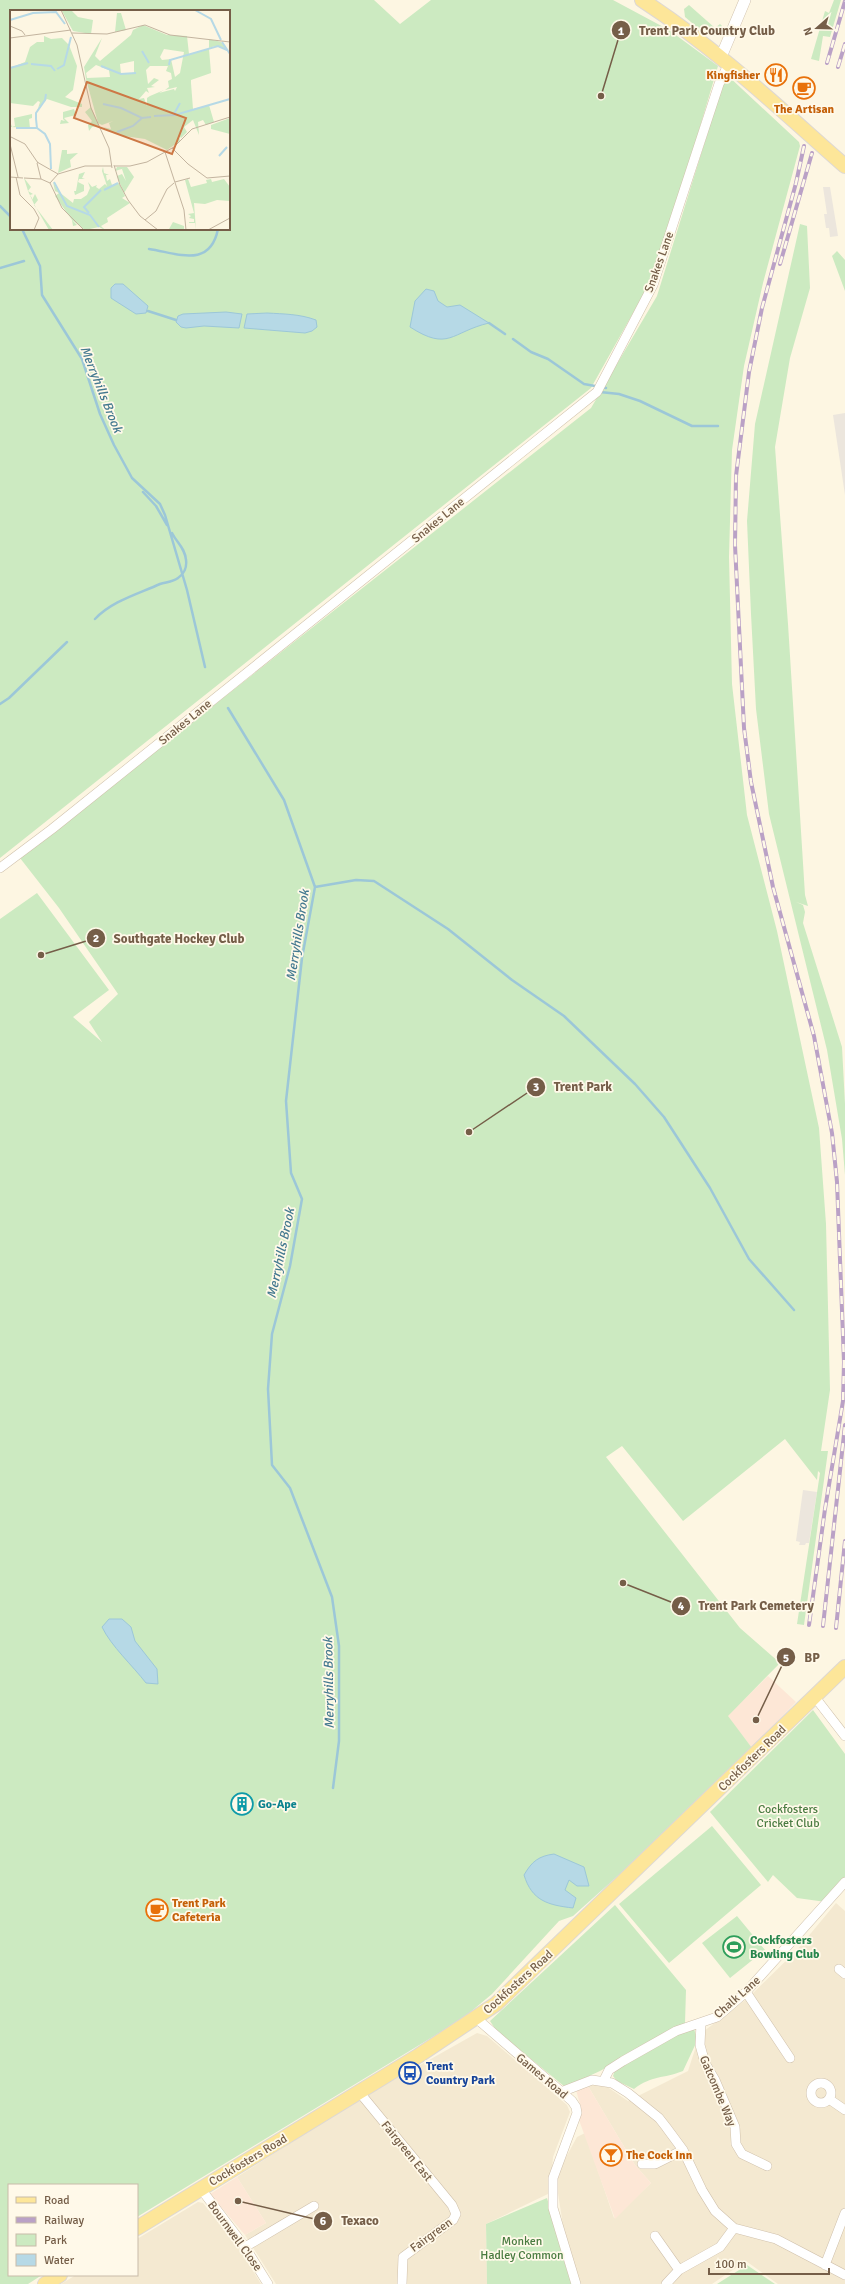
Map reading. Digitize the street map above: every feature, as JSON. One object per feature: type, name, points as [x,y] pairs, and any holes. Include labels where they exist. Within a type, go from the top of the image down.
[{"type":"main road","points":[[642,0],[675,20],[725,60],[845,166]]},
{"type":"main road","name":"Cockfosters Road","points":[[138,2227],[360,2093],[476,2018],[515,1987],[845,1667]]},
{"type":"main road","points":[[45,2284],[58,2276]]},
{"type":"street","points":[[725,60],[745,0]]},
{"type":"street","name":"Snakes Lane","points":[[0,868],[58,824],[597,392],[653,285],[719,84],[725,60]]},
{"type":"street","points":[[814,1696],[845,1736]]},
{"type":"street","name":"Chalk Lane","points":[[604,2080],[609,2070],[676,2031],[717,2017],[746,1992],[845,1882]]},
{"type":"street","points":[[746,1992],[790,2058]]},
{"type":"street","name":"Games Road","points":[[476,2018],[572,2101],[576,2107],[577,2113],[554,2175],[554,2208],[576,2284]]},
{"type":"street","name":"Gatcombe Way","points":[[701,2023],[700,2045],[705,2063],[715,2080],[735,2127],[736,2144],[742,2154],[767,2166]]},
{"type":"street","points":[[561,2092],[592,2080],[604,2080],[628,2093],[659,2118],[683,2150],[702,2190],[715,2211],[734,2228],[776,2239],[845,2275]]},
{"type":"street","name":"Fairgreen East","points":[[360,2093],[455,2209]]},
{"type":"street","points":[[829,2099],[845,2110]]},
{"type":"street","points":[[642,2164],[655,2164],[683,2150]]},
{"type":"street","name":"Bournwell Close","points":[[201,2189],[245,2247],[268,2284]]},
{"type":"street","points":[[245,2247],[314,2206]]},
{"type":"street","name":"Fairgreen","points":[[402,2284],[403,2257],[453,2220],[456,2214],[455,2209]]},
{"type":"street","points":[[825,2265],[845,2213]]},
{"type":"street","points":[[666,2284],[679,2270],[720,2247],[734,2228]]},
{"type":"street","points":[[655,2236],[679,2270]]},
{"type":"shaded area","points":[[823,187],[830,187],[838,236],[830,237],[829,228],[826,228],[824,214],[827,214]]},
{"type":"shaded area","points":[[845,413],[845,495],[833,415]]},
{"type":"shaded area","points":[[803,1490],[817,1492],[809,1543],[799,1545],[800,1542],[796,1541]]},
{"type":"shaded area","points":[[768,1676],[796,1702],[752,1748],[727,1716]]},
{"type":"shaded area","points":[[836,1903],[845,1911],[845,2284],[778,2284],[746,2261],[712,2284],[579,2284],[565,2238],[557,2187],[558,2172],[577,2137],[585,2133],[614,2218],[651,2183],[635,2165],[588,2086],[603,2084],[628,2101],[688,2071],[700,2034],[748,1998],[797,1950]]},
{"type":"shaded area","points":[[477,2033],[487,2036],[567,2105],[570,2112],[553,2157],[550,2193],[486,2224],[487,2284],[276,2284],[245,2235],[266,2223],[237,2177],[358,2100]]},
{"type":"shaded area","points":[[588,2086],[635,2165],[651,2183],[615,2219],[579,2120],[581,2108],[576,2090]]},
{"type":"shaded area","points":[[237,2177],[266,2223],[245,2235],[210,2194]]},
{"type":"shaded area","points":[[198,2202],[203,2203],[241,2251],[261,2284],[61,2284],[74,2276],[138,2276],[138,2238]]},
{"type":"green space","points":[[0,0],[374,0],[400,24],[431,0],[613,0],[669,30],[718,66],[653,285],[647,288],[591,388],[0,858]]},
{"type":"green space","points":[[834,0],[841,0],[830,37],[823,36],[819,61],[811,59],[825,11],[829,13]]},
{"type":"green space","points":[[689,5],[715,28],[720,24],[722,26],[720,33],[716,36],[711,36],[685,17],[684,9]]},
{"type":"green space","points":[[726,74],[799,142],[800,146],[763,283],[744,366],[732,450],[729,557],[732,684],[747,815],[777,931],[819,1128],[826,1224],[830,1390],[821,1451],[828,1451],[804,1625],[797,1624],[820,1473],[818,1471],[817,1480],[785,1439],[683,1521],[622,1446],[606,1457],[740,1628],[780,1663],[728,1716],[752,1748],[631,1864],[573,1916],[559,1921],[492,1994],[462,2019],[138,2216],[138,2184],[8,2184],[8,2276],[40,2276],[28,2284],[0,2284],[0,919],[37,893],[109,990],[73,1017],[102,1042],[89,1022],[118,994],[59,908],[20,858],[591,408],[657,296]]},
{"type":"green space","points":[[800,224],[807,226],[810,288],[790,358],[775,447],[805,895],[808,906],[796,902],[803,905],[805,912],[803,923],[842,1047],[845,1104],[845,1175],[842,1139],[827,1050],[769,814],[756,709],[751,614],[747,521],[755,424]]},
{"type":"green space","points":[[837,251],[845,260],[845,291],[832,256]]},
{"type":"green space","name":"Cockfosters Cricket Club","points":[[813,1710],[845,1754],[845,1878],[826,1902],[797,1898],[773,1875],[768,1882],[710,1812]]},
{"type":"green space","points":[[712,1826],[761,1885],[669,1963],[619,1904]]},
{"type":"green space","points":[[615,1905],[686,1990],[685,2023],[600,2071],[565,2087],[496,2030],[490,2021]]},
{"type":"green space","name":"Cockfosters Bowling Club","points":[[737,1916],[765,1950],[730,1978],[702,1943]]},
{"type":"green space","points":[[694,2028],[697,2041],[683,2071],[646,2081],[634,2089],[617,2081],[613,2076],[615,2070],[678,2033]]},
{"type":"green space","name":"Monken Hadley Common","points":[[547,2198],[572,2284],[487,2284],[486,2224]]},
{"type":"green space","points":[[747,2265],[775,2284],[717,2284]]},
{"type":"water","points":[[115,284],[123,284],[148,306],[146,313],[136,314],[111,298],[111,288]]},
{"type":"water","points":[[426,289],[434,291],[438,301],[447,307],[460,305],[489,323],[450,338],[442,339],[433,338],[410,327],[415,301]]},
{"type":"water","points":[[226,312],[242,314],[239,328],[204,326],[186,328],[181,327],[176,322],[178,316],[183,314]]},
{"type":"water","points":[[267,313],[310,318],[316,320],[317,327],[312,331],[305,333],[244,328],[247,314]]},
{"type":"water","points":[[109,1619],[122,1619],[131,1627],[135,1641],[157,1669],[158,1684],[146,1683],[116,1649],[102,1627]]},
{"type":"water","points":[[554,1854],[584,1867],[589,1886],[577,1886],[569,1880],[565,1890],[576,1898],[573,1908],[556,1905],[542,1900],[536,1896],[527,1884],[524,1875],[530,1866],[536,1860],[544,1856]]},
{"type":"waterway","name":"Merryhills Brook","points":[[0,206],[10,216]]},
{"type":"waterway","name":"Merryhills Brook","points":[[22,230],[40,266],[42,295],[82,359],[100,414],[114,445],[132,478],[160,504],[165,515],[187,590],[205,667]]},
{"type":"waterway","points":[[149,249],[191,256],[200,254],[208,250],[214,242],[218,230]]},
{"type":"waterway","points":[[0,268],[24,261]]},
{"type":"waterway","points":[[148,311],[176,320]]},
{"type":"waterway","points":[[489,323],[505,334]]},
{"type":"waterway","points":[[513,339],[531,352],[548,359],[584,384],[606,388]]},
{"type":"waterway","points":[[600,392],[619,394],[640,401],[692,426],[718,426]]},
{"type":"waterway","points":[[143,492],[156,506],[167,525]]},
{"type":"waterway","points":[[95,619],[109,607],[160,584],[174,580],[182,574],[185,570],[186,560],[182,549],[172,533]]},
{"type":"waterway","points":[[0,704],[9,698],[67,642]]},
{"type":"waterway","name":"Merryhills Brook","points":[[228,708],[284,800],[315,887],[302,958],[286,1101],[291,1173],[302,1199],[290,1266],[272,1334],[268,1389],[272,1465],[290,1488],[332,1597],[339,1646],[339,1741],[333,1788]]},
{"type":"waterway","points":[[315,887],[356,880],[374,881],[448,929],[512,980],[564,1016],[635,1084],[664,1117],[710,1188],[749,1259],[794,1310]]},
{"type":"railway","points":[[827,63],[845,1]]},
{"type":"railway","points":[[838,67],[845,44]]},
{"type":"railway","points":[[804,146],[796,183],[762,308],[749,372],[736,476],[735,545],[744,728],[751,782],[773,887],[814,1036],[832,1133],[837,1182],[844,1362],[843,1401],[825,1509],[809,1625]]},
{"type":"railway","points":[[780,264],[812,153]]},
{"type":"railway","points":[[823,1626],[845,1425]]},
{"type":"railway","points":[[836,1628],[845,1541]]},
{"type":"place","name":"Kingfisher","points":[[776,75]]},
{"type":"place","name":"The Artisan","points":[[804,88]]},
{"type":"place","name":"Trent Park Country Club","points":[[601,96]]},
{"type":"place","name":"Southgate Hockey Club","points":[[41,955]]},
{"type":"place","name":"Trent Park","points":[[469,1132]]},
{"type":"place","name":"Trent Park Cemetery","points":[[623,1583]]},
{"type":"place","name":"BP","points":[[756,1720]]},
{"type":"place","name":"Go-Ape","points":[[242,1804]]},
{"type":"place","name":"Trent Park Cafeteria","points":[[157,1910]]},
{"type":"place","name":"Cockfosters Bowling Club","points":[[734,1947]]},
{"type":"place","name":"Trent Country Park","points":[[410,2073]]},
{"type":"place","name":"The Cock Inn","points":[[611,2155]]},
{"type":"place","name":"Texaco","points":[[238,2201]]}]
